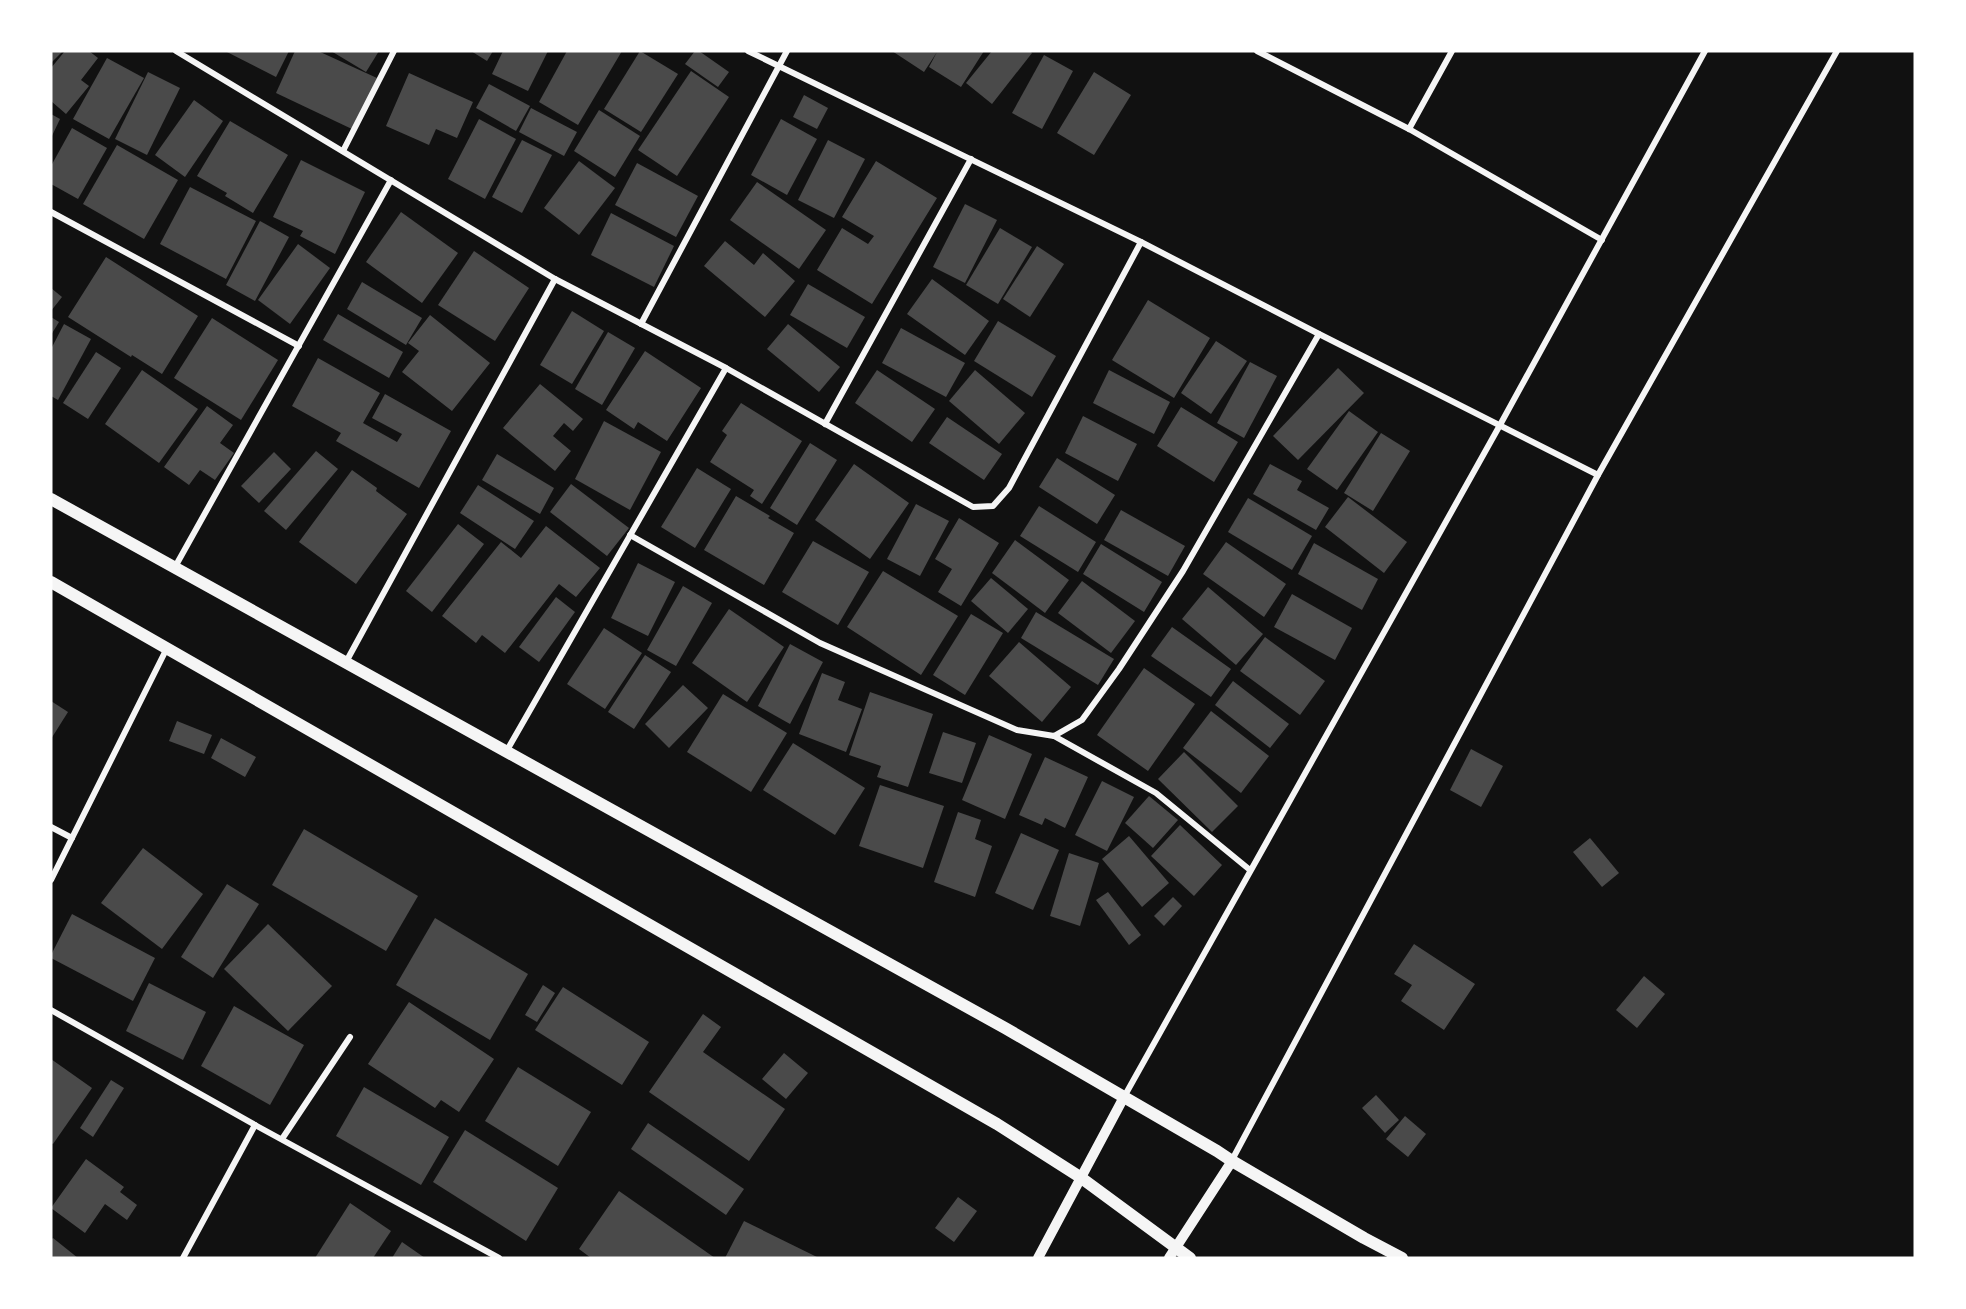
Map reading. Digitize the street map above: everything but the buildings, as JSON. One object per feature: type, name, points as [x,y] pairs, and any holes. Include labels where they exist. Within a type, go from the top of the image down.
[{"type":"main road","points":[[51,499],[1005,1028],[1402,1258]]},
{"type":"main road","points":[[51,582],[997,1124],[1080,1177],[1172,1253],[1190,1258]]},
{"type":"street","points":[[176,51],[187,53],[343,151],[555,279],[726,368],[973,507],[993,506],[1009,488],[1141,242]]},
{"type":"street","points":[[343,151],[394,51]]},
{"type":"street","points":[[748,51],[1141,242],[1598,475]]},
{"type":"street","points":[[641,324],[787,51]]},
{"type":"street","points":[[1257,51],[1409,129],[1602,240]]},
{"type":"street","points":[[1409,129],[1452,51]]},
{"type":"street","points":[[1038,1258],[1080,1177],[1500,425],[1705,51]]},
{"type":"street","points":[[1172,1253],[1232,1161],[1598,475],[1837,51]]},
{"type":"street","points":[[825,424],[970,159]]},
{"type":"street","points":[[175,567],[391,180]]},
{"type":"street","points":[[51,212],[299,345]]},
{"type":"street","points":[[345,662],[555,279]]},
{"type":"street","points":[[1054,736],[1082,720],[1119,669],[1183,570],[1319,334]]},
{"type":"street","points":[[506,752],[726,368]]},
{"type":"street","points":[[630,535],[820,644],[1017,730],[1054,736],[1156,792],[1250,870]]},
{"type":"street","points":[[51,880],[167,647]]},
{"type":"street","points":[[51,827],[72,838]]},
{"type":"street","points":[[51,1010],[255,1125],[499,1258]]},
{"type":"street","points":[[282,1139],[350,1037]]},
{"type":"street","points":[[183,1258],[255,1125]]}]
